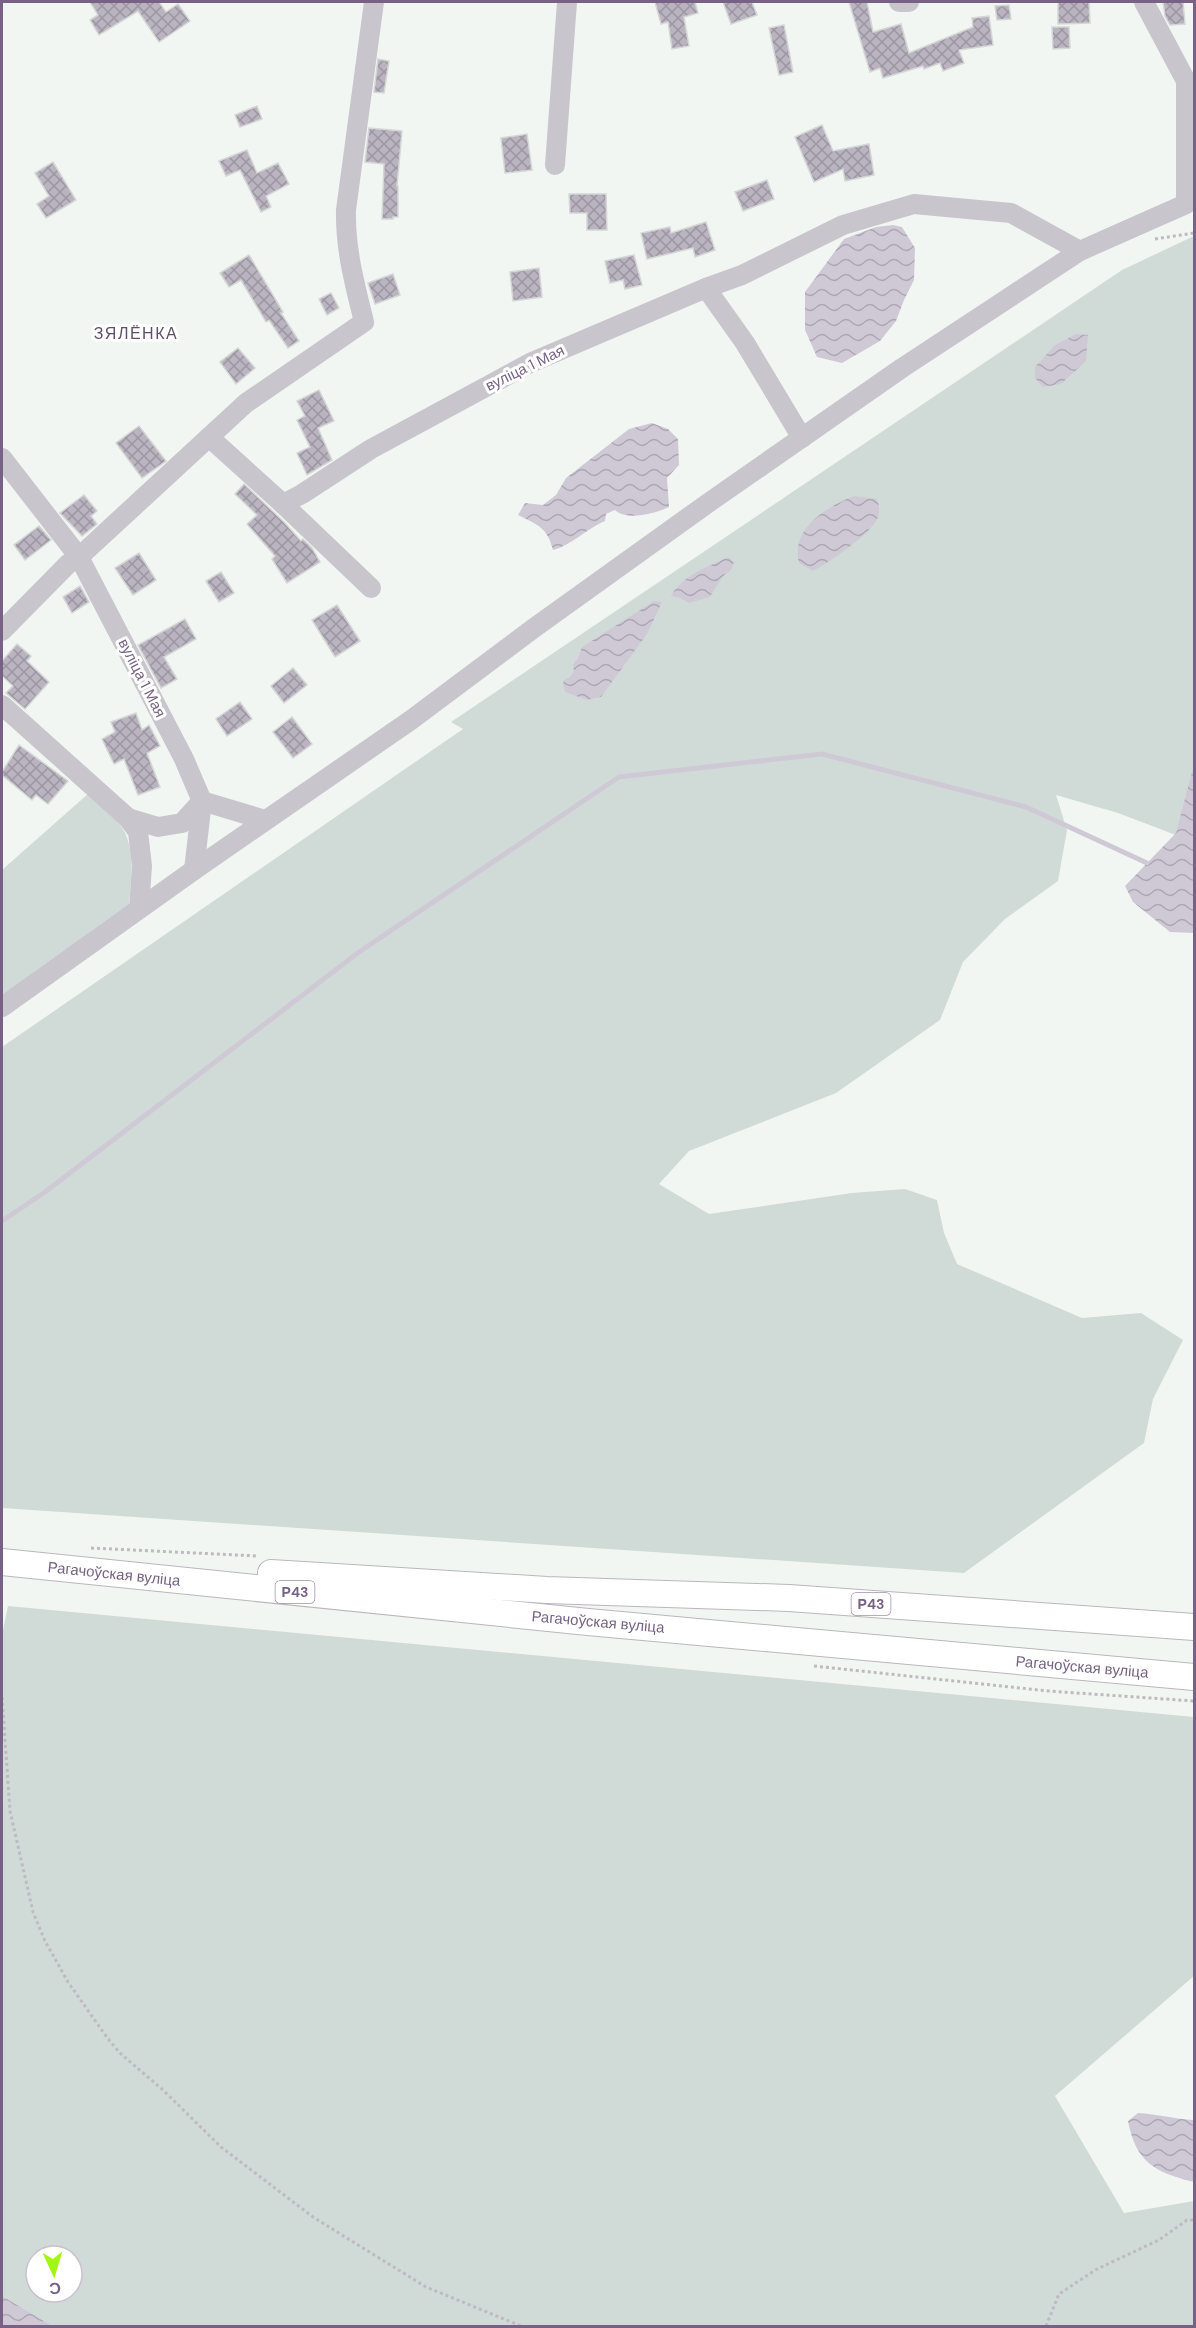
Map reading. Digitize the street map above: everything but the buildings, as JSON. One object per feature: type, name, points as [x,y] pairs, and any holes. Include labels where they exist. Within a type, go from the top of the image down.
[{"type":"main road","name":"Рагачоўская вуліца","points":[[2,1561],[547,1590],[789,1598],[1194,1627]]},
{"type":"main road","name":"Рагачоўская вуліца","points":[[2,1561],[588,1622],[1194,1677]]},
{"type":"street","points":[[2,631],[68,564],[79,557],[246,403],[364,322],[351,266],[346,210],[374,2]]},
{"type":"street","points":[[555,165],[567,2]]},
{"type":"street","points":[[899,2],[909,2]]},
{"type":"street","points":[[2,1007],[265,820],[411,720],[711,501],[903,369],[1080,251],[1186,204],[1190,76],[1144,2]]},
{"type":"street","name":"вуліца 1 Мая","points":[[284,504],[371,449],[530,363],[742,274],[843,225],[914,204],[1011,213],[1080,251]]},
{"type":"street","points":[[706,288],[745,343],[802,438]]},
{"type":"street","points":[[209,437],[284,504],[371,588]]},
{"type":"street","name":"вуліца 1 Мая","points":[[2,458],[79,557],[184,759],[202,801],[194,870]]},
{"type":"street","points":[[2,705],[128,818],[138,832],[142,866],[139,909]]},
{"type":"street","points":[[128,818],[158,827],[182,823],[202,801],[265,820]]},
{"type":"path","points":[[2,1698],[10,1811],[33,1912],[45,1941],[68,1982],[108,2039],[221,2148],[313,2217],[426,2288],[521,2326]]},
{"type":"path","points":[[1046,2326],[1059,2294],[1097,2270],[1159,2240],[1187,2220],[1194,2220]]},
{"type":"shaded area","points":[[1194,236],[1194,842],[1118,813],[1056,795],[1067,830],[1058,881],[1005,919],[963,962],[940,1020],[836,1093],[689,1151],[659,1184],[709,1214],[852,1193],[905,1189],[937,1200],[944,1233],[957,1264],[1082,1318],[1141,1313],[1183,1340],[1153,1399],[1144,1443],[964,1573],[2,1508],[2,1047],[463,729],[451,722],[1122,270]]},
{"type":"shaded area","points":[[89,793],[109,811],[125,832],[132,863],[129,906],[2,996],[2,870]]},
{"type":"shaded area","points":[[8,1606],[1194,1717],[1194,1976],[1055,2096],[1124,2213],[1194,2201],[1194,2326],[2,2326],[2,1635]]},
{"type":"water","points":[[893,225],[902,227],[915,248],[914,280],[896,321],[880,341],[842,363],[817,357],[805,330],[805,292],[844,239],[876,227]]},
{"type":"water","points":[[1076,334],[1088,335],[1086,361],[1061,384],[1043,387],[1035,378],[1035,367],[1055,345]]},
{"type":"water","points":[[652,423],[668,429],[678,439],[679,465],[667,478],[669,507],[633,516],[615,510],[606,514],[605,521],[553,550],[545,531],[518,515],[525,503],[543,505],[556,495],[566,478],[629,429]]},
{"type":"water","points":[[854,496],[877,499],[879,512],[874,524],[849,547],[813,571],[799,563],[800,540],[805,530],[832,506]]},
{"type":"water","points":[[728,557],[734,562],[731,570],[723,576],[710,597],[689,603],[671,596],[676,588],[689,577]]},
{"type":"water","points":[[654,601],[662,602],[647,634],[601,697],[587,700],[565,692],[564,680],[574,671],[573,665],[582,647]]},
{"type":"water","points":[[1194,764],[1194,933],[1170,932],[1133,902],[1125,886],[1176,833]]},
{"type":"water","points":[[1138,2113],[1194,2120],[1194,2182],[1158,2169],[1142,2156],[1136,2147],[1128,2121]]},
{"type":"water","points":[[2,2296],[52,2326],[2,2326]]},
{"type":"waterway","points":[[2,1221],[45,1192],[359,952],[619,777],[822,754],[1026,807],[1147,863]]},
{"type":"district","name":"ЗЯЛЁНКА","points":[[136,333]]}]
